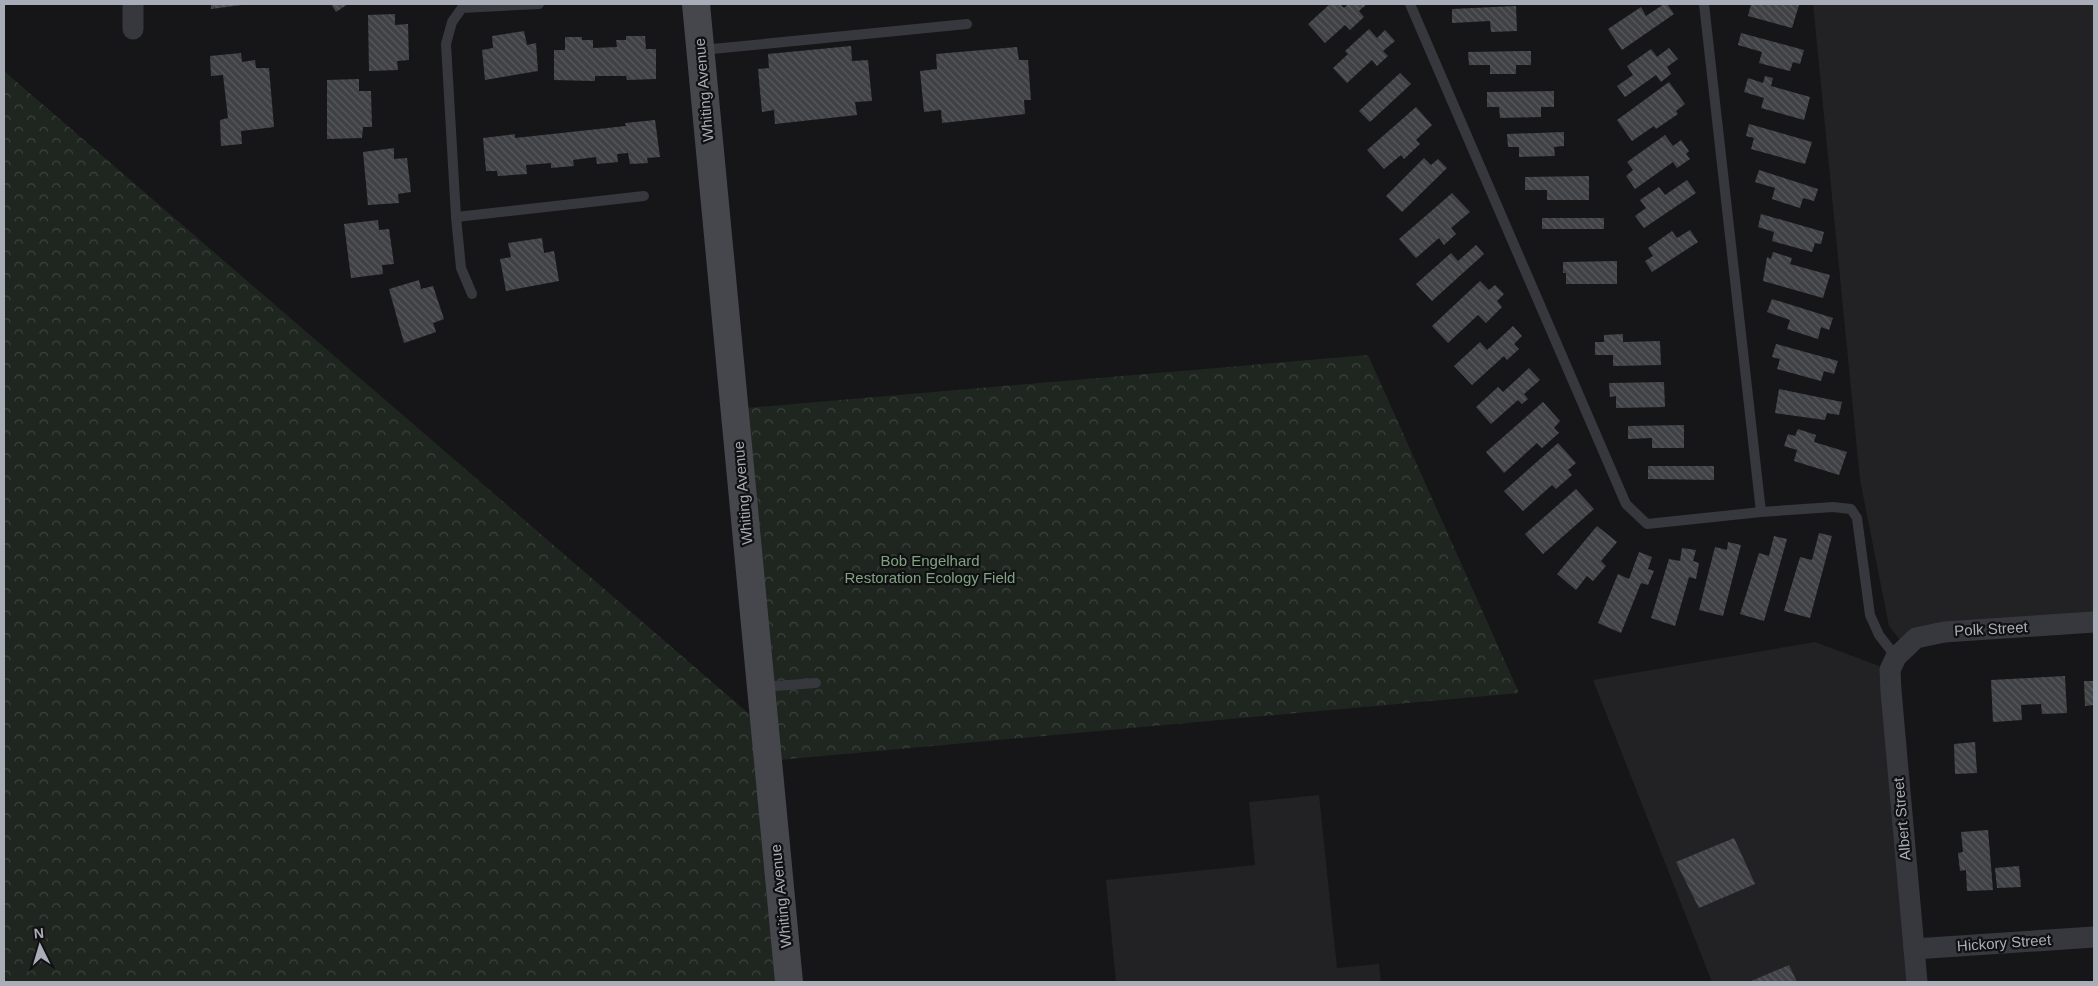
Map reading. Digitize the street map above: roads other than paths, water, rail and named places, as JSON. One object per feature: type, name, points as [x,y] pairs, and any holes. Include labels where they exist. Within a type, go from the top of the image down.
[{"type":"street","points":[[133,4],[133,29]]},
{"type":"street","name":"Whiting Avenue","points":[[696,4],[789,982]]},
{"type":"street","name":"Polk Street","points":[[1896,657],[1916,638],[1944,632],[2094,622]]},
{"type":"street","name":"Albert Street","points":[[1896,657],[1890,670],[1891,691],[1917,982]]},
{"type":"street","name":"Hickory Street","points":[[1914,949],[2094,937]]},
{"type":"lane","points":[[472,294],[461,268],[456,217],[446,44],[452,22],[462,8],[539,4]]},
{"type":"lane","points":[[1410,4],[1626,504],[1647,524],[1761,512],[1833,507],[1851,509],[1857,518],[1870,615],[1879,635],[1896,657]]},
{"type":"lane","points":[[1704,4],[1761,512]]},
{"type":"lane","points":[[701,50],[966,24]]},
{"type":"lane","points":[[456,217],[644,196]]},
{"type":"lane","points":[[761,688],[816,683]]},
{"type":"park label","name":"Bob Engelhard Restoration Ecology Field","points":[[930,570]]}]
